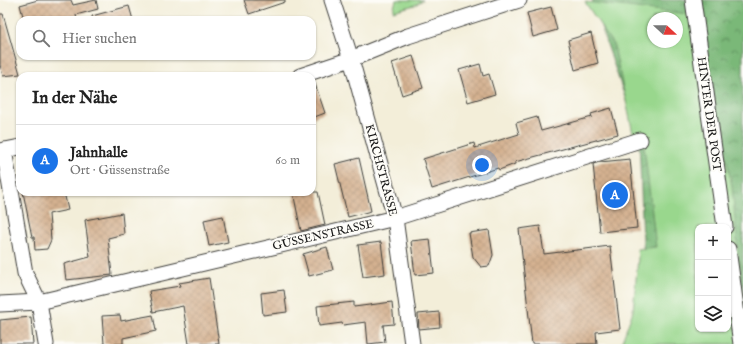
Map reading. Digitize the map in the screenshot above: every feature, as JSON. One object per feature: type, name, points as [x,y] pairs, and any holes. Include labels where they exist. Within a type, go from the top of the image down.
[{"type":"street","name":"KIRCHSTRASSE","points":[[332,0],[395,218],[412,344]]},
{"type":"street","points":[[312,72],[350,59],[408,36],[519,0]]},
{"type":"street","name":"HINTER DER POST","points":[[693,0],[725,224]]},
{"type":"street","name":"GÜSSENSTRASSE","points":[[0,304],[39,302],[395,218],[640,140]]},
{"type":"street","points":[[16,148],[2,150],[25,273],[39,302],[46,344]]},
{"type":"street","points":[[730,260],[741,344]]},
{"type":"green space","points":[[396,0],[423,0],[415,5],[393,11]]},
{"type":"green space","points":[[592,0],[743,0],[743,344],[647,344],[639,139]]},
{"type":"green space","points":[[585,2],[671,12],[647,12],[647,48],[683,48],[683,13],[697,15],[732,186],[743,306],[743,344],[621,344],[633,311],[638,258],[637,249],[656,247],[644,145],[636,147],[614,46]]},
{"type":"building","points":[[38,0],[71,0],[73,5],[96,0],[98,9],[76,16],[23,16],[20,5]]},
{"type":"building","points":[[244,0],[285,0],[285,2],[249,14]]},
{"type":"building","points":[[129,6],[132,16],[92,16]]},
{"type":"building","points":[[551,7],[557,30],[533,37],[527,13]]},
{"type":"building","points":[[0,14],[3,14],[19,72],[16,72],[16,74],[3,76],[0,65]]},
{"type":"building","points":[[591,33],[598,63],[575,70],[568,40]]},
{"type":"building","points":[[413,56],[423,88],[402,95],[392,63]]},
{"type":"building","points":[[480,64],[483,76],[489,74],[495,94],[468,102],[459,70]]},
{"type":"building","points":[[316,87],[325,113],[316,116]]},
{"type":"building","points":[[611,108],[618,134],[515,162],[515,164],[499,170],[498,168],[432,189],[423,159],[474,143],[475,148],[519,134],[516,123],[537,117],[541,131],[592,117],[591,114]]},
{"type":"building","points":[[359,158],[371,211],[348,217],[335,164]]},
{"type":"building","points":[[630,159],[637,228],[600,232],[593,164]]},
{"type":"building","points":[[316,192],[318,192],[325,225],[301,231],[294,196],[316,196]]},
{"type":"building","points":[[24,196],[65,196],[68,210],[49,214],[51,240],[47,249],[35,250],[34,237],[32,237]]},
{"type":"building","points":[[122,213],[124,234],[108,238],[112,275],[66,280],[64,264],[90,257],[85,220]]},
{"type":"building","points":[[223,216],[228,242],[209,246],[204,220]]},
{"type":"building","points":[[540,226],[544,254],[610,246],[620,329],[596,332],[597,344],[532,344],[519,229]]},
{"type":"building","points":[[489,230],[493,255],[489,266],[481,267],[473,257],[469,233]]},
{"type":"building","points":[[430,239],[434,273],[415,275],[411,241]]},
{"type":"building","points":[[381,242],[385,274],[363,277],[358,245]]},
{"type":"building","points":[[327,247],[333,270],[309,276],[303,254]]},
{"type":"building","points":[[209,278],[219,344],[189,344],[183,306],[153,312],[149,291],[180,286],[179,283]]},
{"type":"building","points":[[284,290],[287,312],[263,315],[261,293]]},
{"type":"building","points":[[354,302],[354,307],[392,302],[394,324],[383,325],[385,342],[368,344],[366,322],[319,326],[317,306]]},
{"type":"building","points":[[439,312],[440,327],[419,329],[418,314]]},
{"type":"building","points":[[120,315],[121,321],[153,315],[156,331],[123,338],[123,344],[104,344],[102,316]]},
{"type":"building","points":[[31,317],[33,344],[0,344],[0,320]]},
{"type":"place","name":"Jahnhalle","points":[[615,195]]}]
